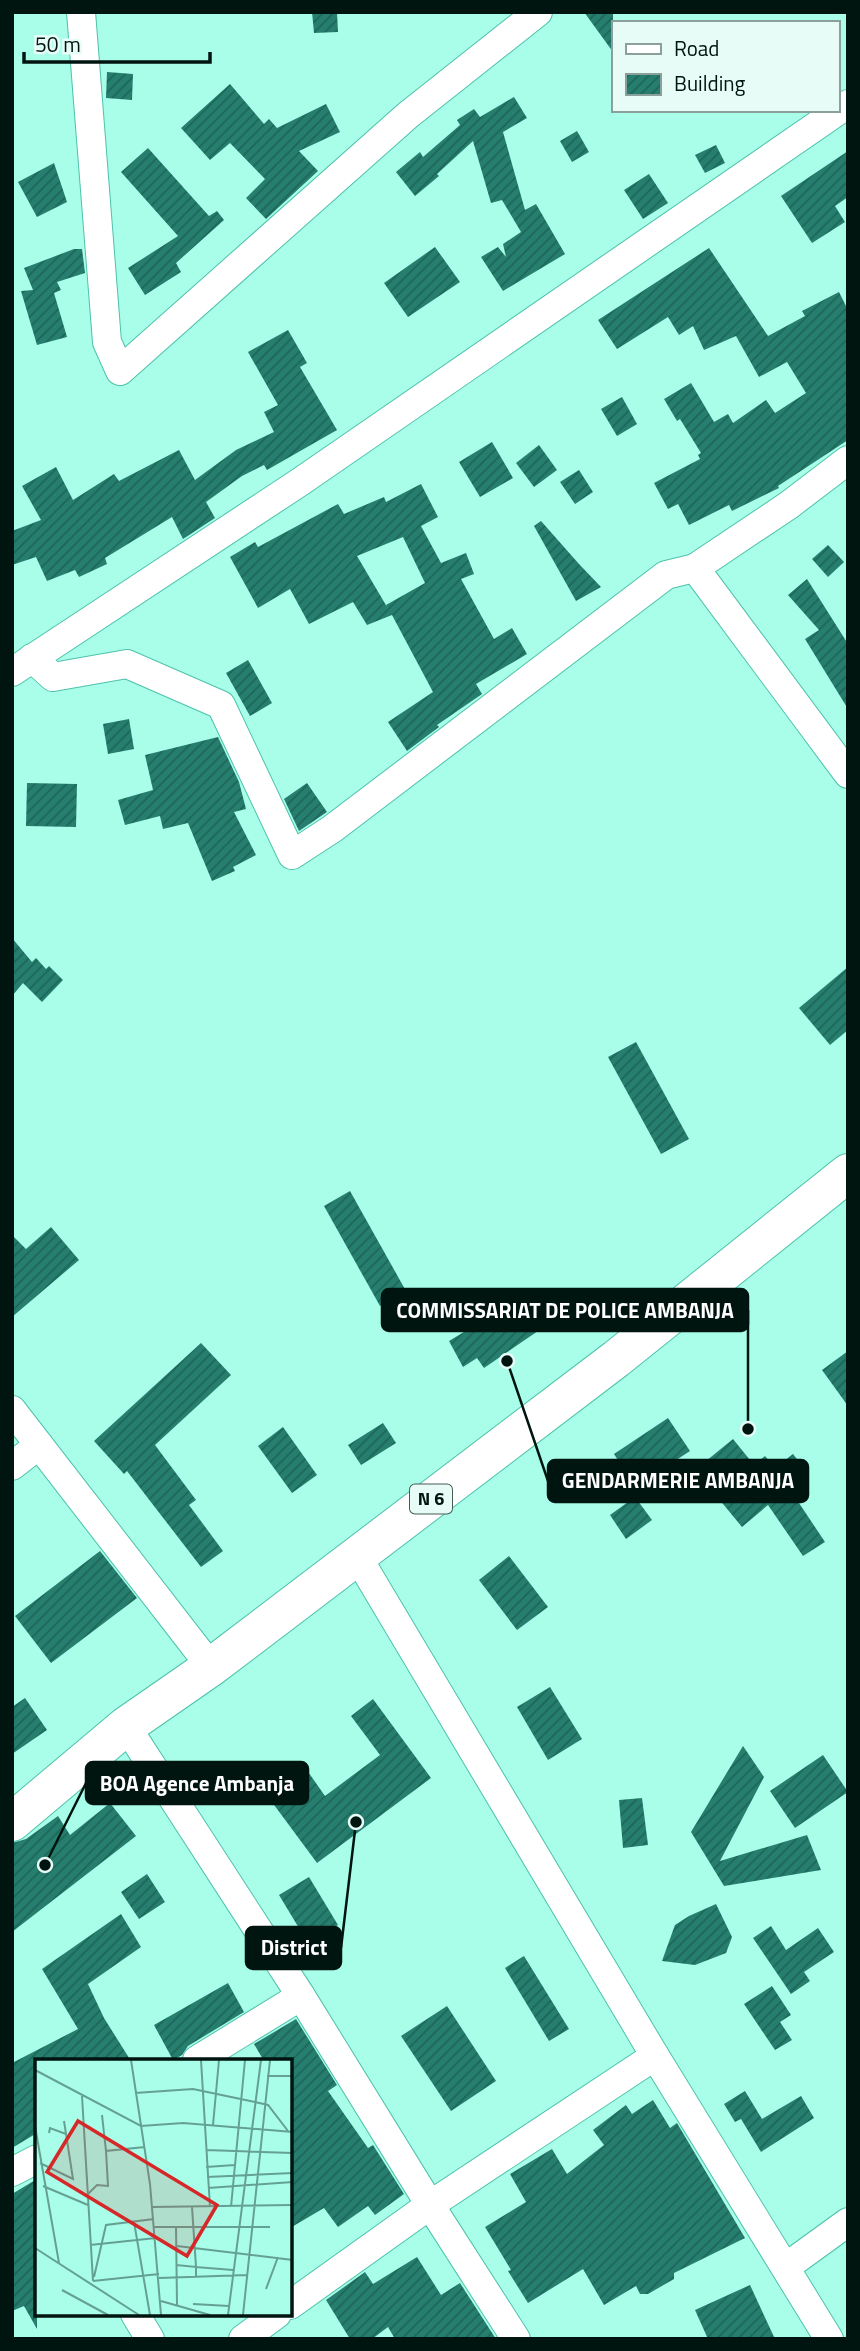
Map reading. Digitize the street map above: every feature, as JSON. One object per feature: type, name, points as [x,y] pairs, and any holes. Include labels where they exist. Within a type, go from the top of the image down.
[{"type":"main road","name":"N 6","points":[[12,1822],[126,1726],[211,1667],[616,1359],[848,1172]]},
{"type":"street","points":[[81,12],[107,342],[120,371],[408,115],[538,12]]},
{"type":"street","points":[[22,665],[300,482],[836,112]]},
{"type":"street","points":[[22,665],[53,677],[127,664],[220,705],[292,855],[332,830],[666,575],[695,568],[789,505],[848,460]]},
{"type":"street","points":[[695,568],[848,774]]},
{"type":"street","points":[[12,1410],[211,1667]]},
{"type":"street","points":[[12,1466],[40,1445]]},
{"type":"street","points":[[357,1556],[655,2056],[829,2339]]},
{"type":"street","points":[[126,1726],[301,1996],[516,2339]]},
{"type":"street","points":[[199,2059],[301,1996]]},
{"type":"street","points":[[292,2304],[430,2205],[655,2056]]},
{"type":"street","points":[[12,2172],[35,2160]]},
{"type":"street","points":[[786,2267],[848,2222]]},
{"type":"street","points":[[136,2316],[150,2339]]},
{"type":"street","points":[[243,2339],[274,2316]]},
{"type":"building","points":[[312,12],[337,12],[338,32],[314,33]]},
{"type":"building","points":[[584,12],[613,12],[612,51]]},
{"type":"building","points":[[107,72],[133,74],[132,100],[106,98]]},
{"type":"building","points":[[230,84],[264,124],[269,119],[277,128],[326,104],[340,132],[299,151],[318,171],[266,219],[246,198],[265,179],[230,143],[210,160],[181,128]]},
{"type":"building","points":[[514,97],[527,118],[503,132],[525,210],[536,204],[565,254],[503,291],[481,257],[498,247],[506,257],[503,244],[521,232],[502,200],[491,203],[473,141],[415,196],[396,172],[420,152],[423,157],[460,125],[457,120],[474,109],[480,117]]},
{"type":"building","points":[[577,131],[589,152],[572,162],[560,141]]},
{"type":"building","points":[[716,145],[725,163],[705,173],[695,155]]},
{"type":"building","points":[[148,148],[209,216],[217,211],[224,220],[176,263],[181,272],[145,295],[128,268],[178,236],[121,172]]},
{"type":"building","points":[[848,151],[848,197],[835,206],[845,222],[812,243],[781,196]]},
{"type":"building","points":[[54,163],[67,202],[37,217],[18,182]]},
{"type":"building","points":[[649,174],[668,203],[643,219],[624,190]]},
{"type":"building","points":[[435,247],[460,282],[408,317],[384,283]]},
{"type":"building","points":[[709,248],[768,336],[805,316],[802,311],[839,292],[848,310],[848,440],[778,486],[779,488],[732,511],[729,505],[689,525],[678,504],[668,509],[654,483],[700,459],[698,455],[701,453],[664,399],[691,383],[714,422],[728,414],[733,423],[766,400],[775,413],[806,393],[787,362],[759,377],[736,336],[704,350],[693,326],[679,335],[668,317],[617,349],[598,320]]},
{"type":"building","points":[[74,249],[82,249],[85,273],[57,282],[61,290],[54,293],[67,337],[37,345],[21,291],[33,290],[24,268]]},
{"type":"building","points":[[288,330],[307,363],[300,367],[337,430],[267,470],[264,465],[242,476],[206,502],[215,518],[183,539],[172,517],[105,558],[107,564],[79,577],[75,570],[47,581],[36,557],[12,565],[12,531],[41,520],[22,486],[56,467],[73,500],[114,474],[119,481],[179,450],[195,480],[236,450],[274,432],[264,412],[278,405],[248,352]]},
{"type":"building","points":[[622,397],[637,424],[617,436],[601,409]]},
{"type":"building","points":[[492,442],[513,478],[480,497],[459,462]]},
{"type":"building","points":[[539,445],[557,470],[534,487],[516,463]]},
{"type":"building","points":[[579,470],[593,492],[575,504],[560,482]]},
{"type":"building","points":[[421,484],[438,517],[421,526],[441,563],[466,553],[474,574],[461,579],[494,639],[512,628],[527,654],[476,684],[482,694],[437,725],[439,727],[407,751],[388,722],[433,692],[392,615],[367,625],[353,602],[309,624],[290,589],[258,608],[230,557],[255,542],[258,547],[338,504],[344,514],[384,497],[386,502]],"holes":[[[403,537],[425,583],[386,605],[390,612],[357,556]]]},
{"type":"building","points":[[541,521],[601,587],[576,601],[534,526]]},
{"type":"building","points":[[828,545],[844,562],[828,577],[812,559]]},
{"type":"building","points":[[807,579],[848,644],[848,709],[805,639],[819,630],[788,595]]},
{"type":"building","points":[[248,660],[272,703],[250,716],[226,673]]},
{"type":"building","points":[[129,719],[134,749],[108,754],[103,724]]},
{"type":"building","points":[[218,737],[239,782],[246,809],[234,812],[256,855],[233,867],[235,871],[212,881],[188,823],[163,829],[160,816],[125,825],[118,800],[153,790],[145,755]]},
{"type":"building","points":[[27,783],[77,784],[76,827],[26,826]]},
{"type":"building","points":[[307,783],[327,812],[299,831],[284,799]]},
{"type":"building","points":[[12,938],[32,962],[36,958],[46,969],[49,966],[63,980],[42,1002],[23,983],[12,996]]},
{"type":"building","points":[[848,967],[848,1030],[830,1045],[799,1008]]},
{"type":"building","points":[[636,1042],[689,1139],[661,1154],[608,1057]]},
{"type":"building","points":[[350,1191],[406,1291],[380,1306],[324,1206]]},
{"type":"building","points":[[51,1227],[79,1260],[12,1317],[12,1235],[26,1249]]},
{"type":"building","points":[[536,1293],[554,1320],[484,1368],[477,1358],[463,1367],[449,1341],[464,1332],[451,1312],[476,1296],[493,1322]]},
{"type":"building","points":[[201,1343],[231,1375],[155,1445],[196,1500],[189,1505],[223,1551],[201,1567],[127,1471],[124,1474],[94,1441]]},
{"type":"building","points":[[848,1351],[848,1406],[822,1370]]},
{"type":"building","points":[[668,1418],[690,1451],[635,1487],[614,1454]]},
{"type":"building","points":[[383,1423],[396,1443],[361,1465],[348,1445]]},
{"type":"building","points":[[283,1427],[317,1475],[292,1493],[258,1446]]},
{"type":"building","points":[[733,1439],[754,1465],[765,1456],[775,1468],[793,1454],[808,1473],[789,1488],[825,1542],[803,1556],[768,1505],[742,1527],[695,1470]]},
{"type":"building","points":[[635,1497],[652,1520],[626,1539],[610,1515]]},
{"type":"building","points":[[100,1551],[137,1598],[51,1663],[15,1616]]},
{"type":"building","points":[[509,1556],[548,1607],[517,1630],[479,1580]]},
{"type":"building","points":[[550,1687],[582,1739],[548,1760],[517,1707]]},
{"type":"building","points":[[25,1698],[47,1730],[12,1754],[12,1707]]},
{"type":"building","points":[[373,1699],[431,1778],[317,1863],[266,1794],[304,1766],[325,1796],[380,1755],[351,1716]]},
{"type":"building","points":[[743,1746],[764,1777],[720,1861],[807,1835],[821,1870],[724,1886],[691,1832]]},
{"type":"building","points":[[823,1755],[848,1792],[795,1828],[770,1791]]},
{"type":"building","points":[[642,1798],[648,1845],[623,1848],[619,1800]]},
{"type":"building","points":[[110,1803],[136,1836],[12,1932],[12,1843],[26,1839],[58,1816],[70,1835]]},
{"type":"building","points":[[147,1874],[165,1902],[139,1919],[121,1892]]},
{"type":"building","points":[[309,1877],[338,1925],[308,1943],[279,1895]]},
{"type":"building","points":[[716,1904],[732,1937],[726,1953],[695,1965],[662,1961],[675,1925]]},
{"type":"building","points":[[121,1914],[141,1947],[88,1984],[104,2018],[130,2059],[35,2059],[35,2134],[12,2148],[12,2063],[78,2029],[42,1969]]},
{"type":"building","points":[[771,1926],[786,1950],[818,1928],[834,1952],[804,1972],[810,1981],[791,1994],[753,1938]]},
{"type":"building","points":[[524,1956],[569,2029],[549,2041],[505,1968]]},
{"type":"building","points":[[228,1983],[244,2012],[188,2046],[182,2055],[175,2059],[154,2025]]},
{"type":"building","points":[[772,1986],[791,2015],[780,2022],[792,2040],[775,2050],[744,2004]]},
{"type":"building","points":[[447,2006],[496,2081],[451,2111],[401,2036]]},
{"type":"building","points":[[296,2019],[337,2085],[328,2091],[368,2148],[373,2145],[404,2194],[375,2215],[368,2206],[338,2227],[324,2208],[292,2227],[292,2059],[263,2059],[254,2044]]},
{"type":"building","points":[[745,2091],[762,2119],[801,2096],[814,2118],[761,2152],[741,2119],[735,2122],[724,2104]]},
{"type":"building","points":[[653,2100],[670,2128],[677,2123],[745,2238],[674,2273],[674,2279],[648,2294],[640,2294],[636,2286],[604,2305],[583,2269],[528,2303],[485,2227],[526,2202],[510,2174],[552,2149],[567,2174],[604,2145],[593,2130],[626,2105],[632,2114]]},
{"type":"building","points":[[35,2180],[37,2329],[24,2306],[12,2311],[12,2194]]},
{"type":"building","points":[[417,2257],[441,2295],[460,2283],[496,2339],[395,2339],[388,2327],[372,2339],[350,2339],[326,2300],[365,2272],[373,2284]]},
{"type":"building","points":[[750,2285],[775,2339],[708,2339],[695,2310]]},
{"type":"place","name":"GENDARMERIE AMBANJA","points":[[507,1361]]},
{"type":"place","name":"COMMISSARIAT DE POLICE AMBANJA","points":[[748,1429]]},
{"type":"place","name":"District","points":[[356,1822]]},
{"type":"place","name":"BOA Agence Ambanja","points":[[45,1865]]}]
